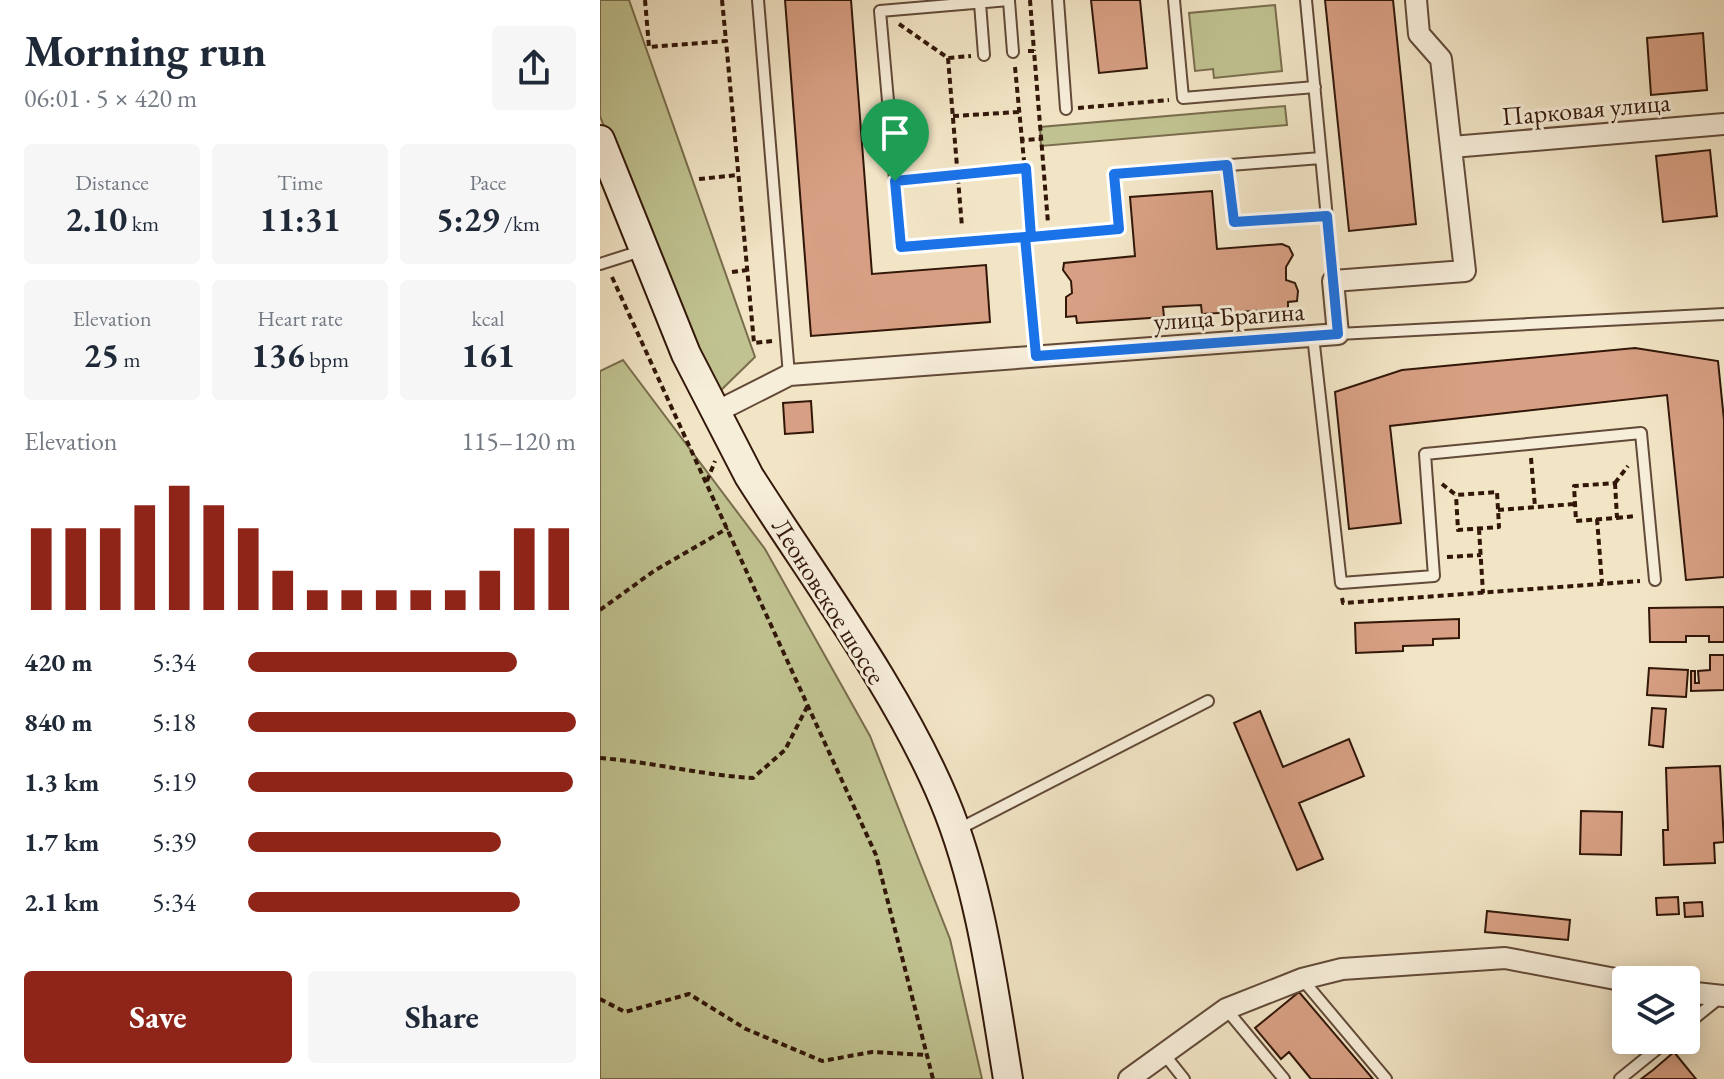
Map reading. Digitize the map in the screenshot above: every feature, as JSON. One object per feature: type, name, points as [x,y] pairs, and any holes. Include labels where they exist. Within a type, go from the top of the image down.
[{"type":"main road","name":"Леоновское шоссе","points":[[600,140],[606,177],[686,354],[749,476],[910,731],[955,831],[975,905],[1008,1079]]},
{"type":"street","name":"улица Брагина","points":[[716,412],[789,375],[1338,334],[1333,281],[1465,271],[1441,59],[1419,34],[1416,0]]},
{"type":"street","name":"Парковая улица","points":[[1452,147],[1724,124]]},
{"type":"street","points":[[1129,1079],[1226,1009],[1302,979],[1374,966],[1505,958],[1612,978]]},
{"type":"street","points":[[1700,994],[1723,996]]},
{"type":"lane","points":[[758,0],[789,375]]},
{"type":"lane","points":[[1013,52],[1009,0],[880,11],[901,247],[1119,229],[1114,174],[1321,158]]},
{"type":"lane","points":[[1058,0],[1066,109]]},
{"type":"lane","points":[[1174,0],[1183,98],[1315,87]]},
{"type":"lane","points":[[1306,0],[1333,281]]},
{"type":"lane","points":[[980,3],[984,55]]},
{"type":"lane","points":[[1227,165],[1234,222],[1327,216]]},
{"type":"lane","points":[[1028,237],[1036,356]]},
{"type":"lane","points":[[602,263],[641,251]]},
{"type":"lane","points":[[1338,334],[1724,314]]},
{"type":"lane","points":[[1313,336],[1341,583],[1434,576],[1425,454],[1641,433],[1655,580]]},
{"type":"lane","points":[[955,831],[1208,701]]},
{"type":"lane","points":[[1302,979],[1386,1079]]},
{"type":"lane","points":[[1700,1014],[1723,996]]},
{"type":"lane","points":[[1226,1009],[1284,1079]]},
{"type":"lane","points":[[1164,1054],[1184,1079]]},
{"type":"lane","points":[[1620,1079],[1651,1054]]},
{"type":"path","points":[[645,0],[649,47],[726,41]]},
{"type":"path","points":[[722,0],[754,343],[786,340]]},
{"type":"path","points":[[1030,0],[1049,235]]},
{"type":"path","points":[[880,11],[948,58],[984,55]]},
{"type":"path","points":[[1028,237],[1026,168],[1013,52],[1034,51]]},
{"type":"path","points":[[948,58],[963,242]]},
{"type":"path","points":[[1066,109],[1183,98]]},
{"type":"path","points":[[953,116],[1019,112]]},
{"type":"path","points":[[1022,140],[1041,139]]},
{"type":"path","points":[[895,181],[1026,168]]},
{"type":"path","points":[[699,179],[738,175]]},
{"type":"path","points":[[602,263],[728,528],[876,855],[933,1079]]},
{"type":"path","points":[[732,272],[747,270]]},
{"type":"path","points":[[1530,444],[1535,507]]},
{"type":"path","points":[[1615,483],[1617,518],[1576,521],[1575,504],[1574,486],[1615,483]]},
{"type":"path","points":[[1497,492],[1499,527],[1479,529],[1458,530],[1456,495],[1497,492]]},
{"type":"path","points":[[1498,510],[1575,504]]},
{"type":"path","points":[[1597,519],[1602,583]]},
{"type":"path","points":[[600,610],[709,535],[728,528]]},
{"type":"path","points":[[1479,529],[1483,593]]},
{"type":"path","points":[[1433,558],[1481,555]]},
{"type":"path","points":[[1341,583],[1343,603],[1655,580]]},
{"type":"path","points":[[600,758],[642,761],[709,776],[753,778],[785,750],[808,705]]},
{"type":"path","points":[[600,999],[625,1012],[689,994],[746,1029],[822,1061],[872,1052],[927,1055]]},
{"type":"green space","points":[[600,0],[629,0],[755,357],[717,394],[678,319],[600,116]]},
{"type":"green space","points":[[1275,5],[1282,71],[1214,78],[1213,69],[1195,71],[1189,13]]},
{"type":"green space","points":[[1285,106],[1287,125],[1041,146],[1040,127]]},
{"type":"green space","points":[[623,360],[765,549],[870,736],[950,939],[982,1079],[600,1079],[600,371]]},
{"type":"building","points":[[785,0],[851,0],[872,274],[986,265],[990,322],[811,336]]},
{"type":"building","points":[[1091,0],[1140,0],[1147,68],[1099,73]]},
{"type":"building","points":[[1325,0],[1393,0],[1416,224],[1349,231]]},
{"type":"building","points":[[1703,33],[1707,90],[1651,95],[1647,38]]},
{"type":"building","points":[[1710,150],[1717,216],[1663,222],[1656,156]]},
{"type":"building","points":[[1212,191],[1217,249],[1282,244],[1289,247],[1293,255],[1286,267],[1286,280],[1295,283],[1298,291],[1297,301],[1288,302],[1288,309],[1202,314],[1201,305],[1163,307],[1164,317],[1077,323],[1076,316],[1066,317],[1066,297],[1072,293],[1071,281],[1063,270],[1064,263],[1135,256],[1130,197]]},
{"type":"building","points":[[1635,348],[1718,361],[1724,420],[1724,577],[1686,580],[1667,395],[1390,426],[1401,523],[1349,529],[1335,392],[1402,370]]},
{"type":"building","points":[[811,401],[813,432],[785,434],[783,403]]},
{"type":"building","points":[[1724,607],[1724,642],[1709,642],[1709,636],[1686,636],[1686,642],[1650,642],[1649,608]]},
{"type":"building","points":[[1459,619],[1459,638],[1433,639],[1433,645],[1403,646],[1403,651],[1356,653],[1355,623]]},
{"type":"building","points":[[1710,655],[1724,655],[1724,690],[1691,691],[1691,671],[1695,671],[1695,683],[1699,683],[1698,671],[1710,670]]},
{"type":"building","points":[[1649,668],[1688,670],[1686,697],[1647,695]]},
{"type":"building","points":[[1652,708],[1666,709],[1663,747],[1649,745]]},
{"type":"building","points":[[1260,711],[1283,767],[1349,739],[1364,776],[1299,803],[1323,859],[1297,870],[1234,723]]},
{"type":"building","points":[[1720,766],[1724,842],[1714,843],[1715,863],[1664,865],[1663,830],[1668,830],[1666,768]]},
{"type":"building","points":[[1581,811],[1622,812],[1621,855],[1580,854]]},
{"type":"building","points":[[1678,897],[1679,914],[1657,915],[1656,898]]},
{"type":"building","points":[[1702,902],[1703,916],[1685,917],[1684,903]]},
{"type":"building","points":[[1487,911],[1570,920],[1568,940],[1485,932]]},
{"type":"building","points":[[1299,992],[1373,1079],[1311,1079],[1289,1052],[1281,1059],[1255,1028]]},
{"type":"building","points":[[1676,1054],[1696,1079],[1641,1079]]},
{"type":"route","points":[[1227,165],[1234,222],[1327,216],[1338,334],[1036,356],[1025,237],[901,247],[895,181],[1026,168],[1031,237],[1119,229],[1114,174],[1227,165]]}]
